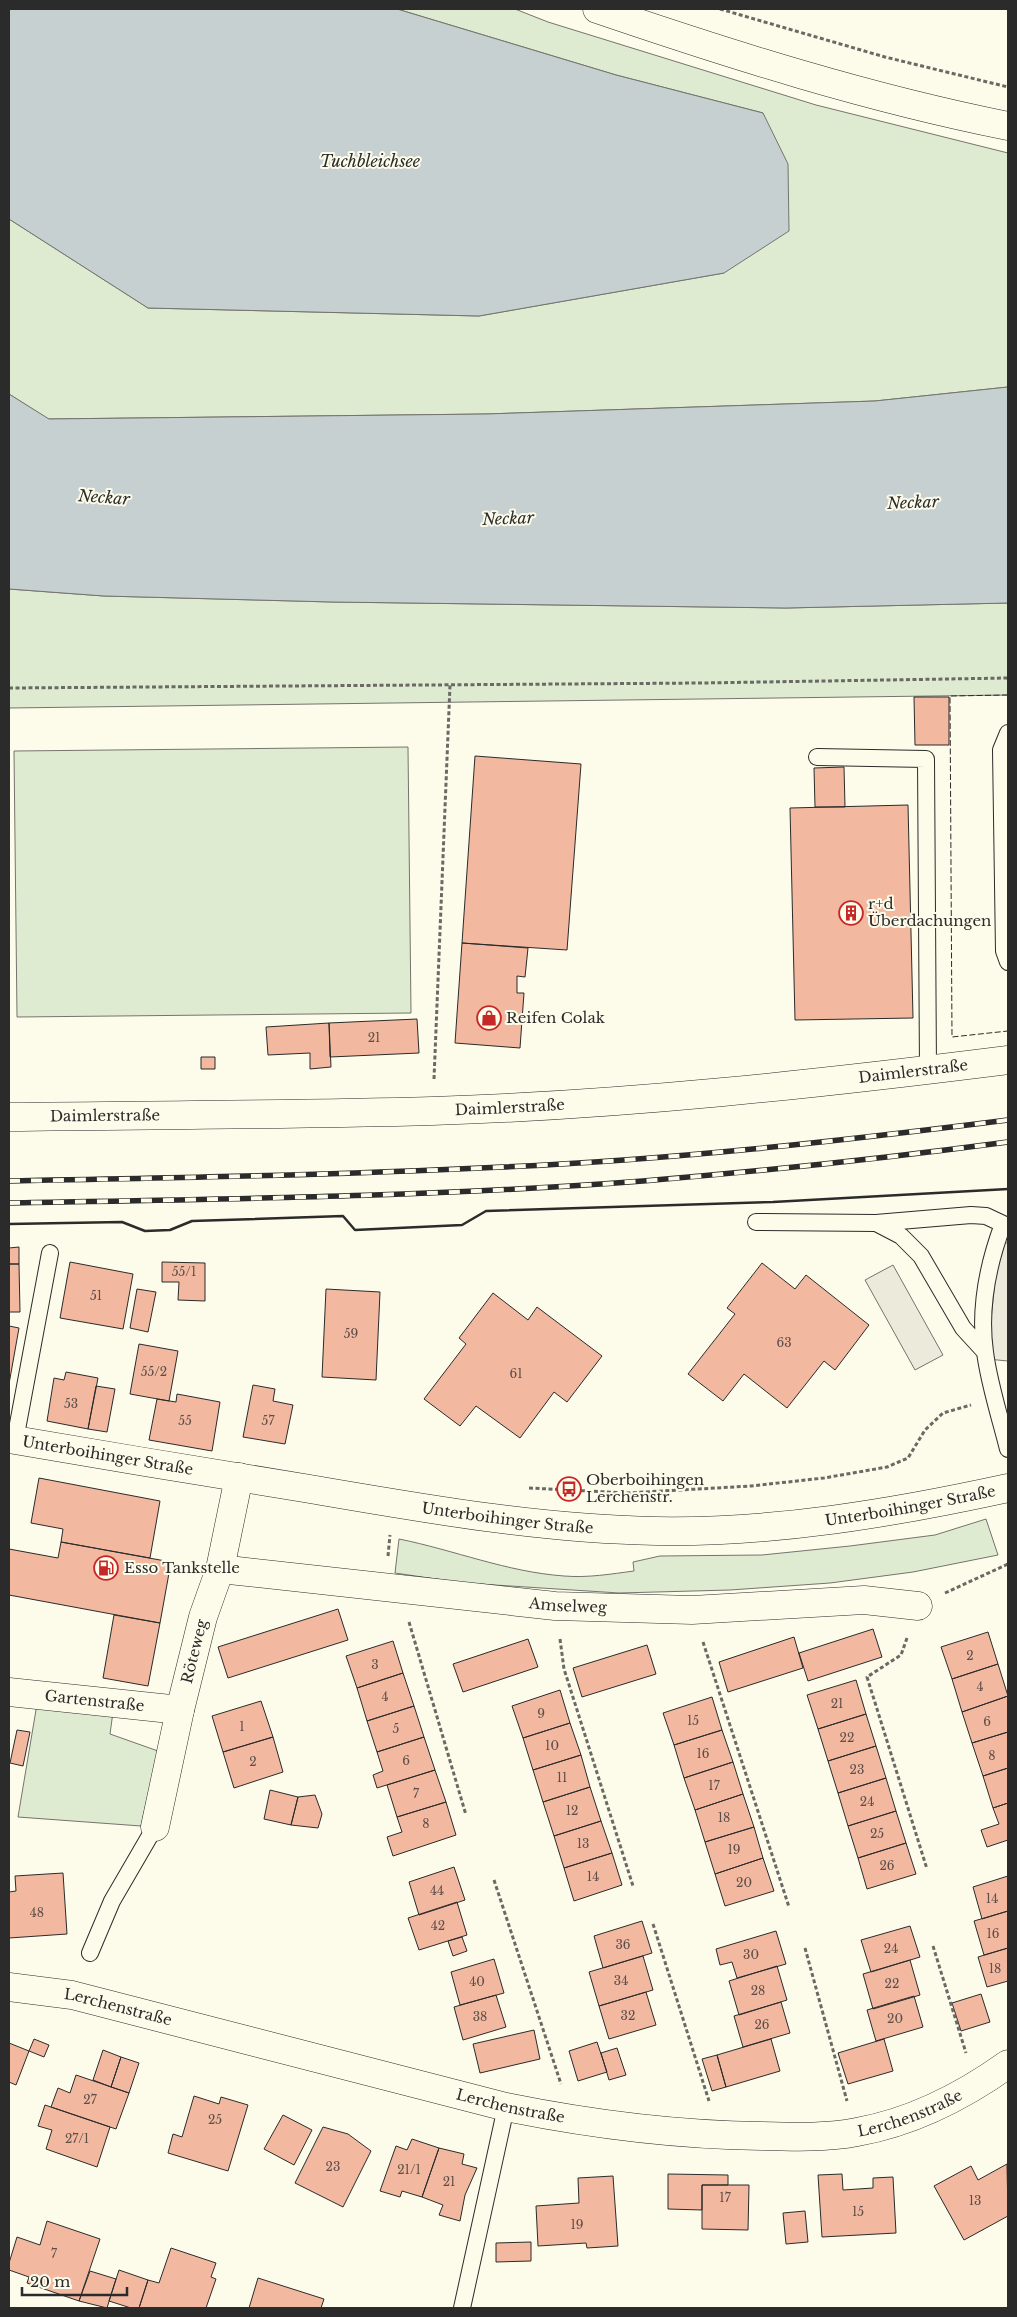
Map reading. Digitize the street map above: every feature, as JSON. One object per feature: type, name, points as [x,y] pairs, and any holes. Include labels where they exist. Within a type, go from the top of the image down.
[{"type":"street","points":[[598,9],[709,47],[814,78],[932,109],[1008,126]]},
{"type":"street","name":"Daimlerstraße","points":[[9,1117],[432,1111],[669,1097],[1008,1060]]},
{"type":"street","name":"Unterboihinger Straße","points":[[12,1440],[393,1503],[572,1528],[660,1531],[833,1521],[918,1508],[1008,1488]]},
{"type":"street","name":"Röteweg","points":[[155,1827],[180,1710],[203,1617],[220,1569],[239,1477]]},
{"type":"street","name":"Amselweg","points":[[220,1569],[384,1589],[575,1606],[692,1610],[864,1600],[918,1606]]},
{"type":"street","name":"Gartenstraße","points":[[9,1692],[180,1710]]},
{"type":"street","name":"Lerchenstraße","points":[[9,1987],[72,1995],[506,2107],[573,2120],[720,2135],[794,2136],[856,2132],[926,2112],[976,2087],[1008,2064]]},
{"type":"lane","points":[[1008,734],[1001,750],[1004,951],[1008,962]]},
{"type":"lane","points":[[817,757],[926,759],[928,1070]]},
{"type":"lane","points":[[756,1222],[876,1223],[971,1214],[986,1216],[1003,1224],[989,1268],[984,1299],[985,1352],[1008,1449]]},
{"type":"lane","points":[[876,1223],[901,1236],[912,1245],[921,1256],[963,1328],[985,1352]]},
{"type":"lane","points":[[12,1440],[50,1253]]},
{"type":"lane","points":[[90,1953],[112,1901],[155,1827]]},
{"type":"lane","points":[[462,2308],[506,2107]]},
{"type":"path","points":[[720,9],[885,56],[1008,87]]},
{"type":"path","points":[[9,688],[1008,678]]},
{"type":"path","points":[[432,1111],[450,685]]},
{"type":"path","points":[[521,1487],[627,1493],[751,1486],[824,1478],[887,1467],[908,1458],[925,1430],[943,1413],[995,1399]]},
{"type":"path","points":[[384,1589],[393,1503]]},
{"type":"path","points":[[918,1606],[1008,1564]]},
{"type":"path","points":[[407,1617],[466,1815]]},
{"type":"path","points":[[901,1654],[867,1677],[927,1869]]},
{"type":"path","points":[[564,1669],[633,1886]]},
{"type":"path","points":[[711,1669],[789,1907]]},
{"type":"path","points":[[494,1880],[573,2120]]},
{"type":"path","points":[[653,1924],[720,2135]]},
{"type":"path","points":[[932,1946],[976,2087]]},
{"type":"path","points":[[805,1948],[856,2132]]},
{"type":"green space","points":[[397,9],[515,9],[548,22],[816,105],[1008,153],[1008,387],[875,401],[486,414],[48,419],[9,394],[9,219],[148,308],[479,316],[724,273],[763,113],[616,75]]},
{"type":"green space","points":[[9,589],[104,596],[332,602],[786,608],[1008,603],[1008,695],[9,708]]},
{"type":"green space","points":[[408,747],[411,1013],[17,1017],[14,751]]},
{"type":"green space","points":[[986,1519],[998,1555],[913,1572],[830,1583],[730,1590],[619,1593],[464,1583],[395,1573],[399,1539],[522,1570],[543,1574],[582,1576],[634,1571],[633,1562],[660,1556],[762,1555],[850,1546],[935,1535]]},
{"type":"green space","points":[[37,1704],[113,1712],[110,1734],[158,1751],[141,1826],[18,1817]]},
{"type":"shaded area","points":[[999,1242],[1008,1243],[1008,1361],[987,1359]]},
{"type":"shaded area","points":[[893,1265],[943,1355],[915,1370],[865,1280]]},
{"type":"water","name":"Tuchbleichsee","points":[[9,9],[397,9],[616,75],[763,113],[788,164],[789,231],[724,273],[479,316],[148,308],[9,219]]},
{"type":"water","name":"Neckar","points":[[1008,387],[1008,603],[786,608],[332,602],[104,596],[9,589],[9,394],[49,419],[486,414],[875,401]]},
{"type":"building","points":[[914,697],[949,697],[949,745],[915,745]]},
{"type":"building","points":[[475,756],[581,764],[567,950],[462,943]]},
{"type":"building","points":[[844,767],[845,807],[815,807],[814,768]]},
{"type":"building","name":"r+d Überdachungen","points":[[908,805],[913,1018],[795,1020],[790,808]]},
{"type":"building","name":"Reifen Colak","points":[[462,943],[528,948],[525,977],[517,976],[517,993],[524,993],[520,1048],[455,1043]]},
{"type":"building","points":[[417,1019],[419,1053],[330,1057],[329,1023]]},
{"type":"building","points":[[329,1023],[331,1067],[310,1069],[310,1053],[268,1055],[266,1027]]},
{"type":"building","points":[[201,1057],[215,1057],[215,1069],[201,1069]]},
{"type":"building","points":[[19,1247],[19,1264],[9,1264],[9,1248]]},
{"type":"building","points":[[70,1262],[133,1274],[123,1329],[60,1318]]},
{"type":"building","points":[[162,1262],[205,1263],[205,1301],[178,1300],[179,1282],[162,1282]]},
{"type":"building","points":[[762,1263],[795,1289],[806,1275],[869,1325],[835,1370],[824,1361],[787,1408],[744,1374],[723,1401],[688,1374],[735,1314],[727,1308]]},
{"type":"building","points":[[9,1264],[19,1264],[20,1312],[9,1312]]},
{"type":"building","points":[[137,1289],[156,1292],[148,1332],[130,1328]]},
{"type":"building","points":[[326,1289],[380,1292],[376,1380],[322,1377]]},
{"type":"building","points":[[493,1293],[528,1320],[537,1307],[602,1356],[567,1402],[554,1392],[520,1438],[476,1406],[460,1426],[424,1399],[466,1344],[459,1338]]},
{"type":"building","points":[[9,1326],[19,1328],[9,1384]]},
{"type":"building","points":[[139,1344],[178,1351],[169,1401],[130,1394]]},
{"type":"building","points":[[66,1372],[98,1378],[88,1429],[47,1421],[54,1378],[64,1380]]},
{"type":"building","points":[[253,1385],[275,1389],[273,1401],[293,1405],[285,1444],[243,1437]]},
{"type":"building","points":[[96,1386],[115,1389],[107,1432],[88,1429]]},
{"type":"building","points":[[177,1394],[220,1402],[212,1451],[149,1440],[157,1399],[176,1402]]},
{"type":"building","points":[[39,1478],[160,1501],[150,1558],[61,1542],[63,1529],[31,1523]]},
{"type":"building","points":[[61,1542],[171,1562],[160,1623],[9,1595],[9,1549],[58,1558]]},
{"type":"building","points":[[338,1609],[348,1640],[228,1678],[218,1647]]},
{"type":"building","points":[[114,1615],[160,1623],[148,1686],[103,1678]]},
{"type":"building","points":[[873,1629],[882,1657],[808,1681],[799,1653]]},
{"type":"building","points":[[988,1632],[998,1664],[952,1679],[941,1647]]},
{"type":"building","points":[[794,1637],[803,1668],[728,1692],[719,1662]]},
{"type":"building","points":[[528,1639],[538,1667],[463,1692],[453,1664]]},
{"type":"building","points":[[393,1641],[403,1673],[357,1688],[346,1656]]},
{"type":"building","points":[[647,1645],[656,1674],[582,1697],[573,1668]]},
{"type":"building","points":[[998,1664],[1008,1696],[962,1712],[952,1679]]},
{"type":"building","points":[[403,1673],[414,1706],[367,1721],[357,1688]]},
{"type":"building","points":[[856,1680],[866,1714],[818,1729],[807,1695]]},
{"type":"building","points":[[560,1690],[570,1723],[523,1738],[512,1706]]},
{"type":"building","points":[[1008,1696],[1008,1732],[972,1743],[962,1712]]},
{"type":"building","points":[[712,1697],[722,1730],[674,1745],[663,1713]]},
{"type":"building","points":[[261,1701],[273,1737],[223,1752],[212,1716]]},
{"type":"building","points":[[414,1706],[424,1737],[377,1752],[367,1721]]},
{"type":"building","points":[[866,1714],[876,1746],[828,1761],[818,1729]]},
{"type":"building","points":[[570,1723],[581,1755],[533,1770],[523,1738]]},
{"type":"building","points":[[17,1730],[30,1732],[23,1766],[10,1763]]},
{"type":"building","points":[[722,1730],[733,1762],[684,1778],[674,1745]]},
{"type":"building","points":[[1008,1732],[1008,1768],[983,1776],[972,1743]]},
{"type":"building","points":[[273,1737],[283,1772],[234,1788],[223,1752]]},
{"type":"building","points":[[424,1737],[435,1770],[377,1788],[373,1775],[383,1771],[377,1752]]},
{"type":"building","points":[[876,1746],[886,1778],[838,1793],[828,1761]]},
{"type":"building","points":[[581,1755],[590,1787],[543,1802],[533,1770]]},
{"type":"building","points":[[733,1762],[743,1794],[695,1810],[684,1778]]},
{"type":"building","points":[[1008,1768],[1008,1803],[993,1808],[983,1776]]},
{"type":"building","points":[[435,1770],[446,1802],[397,1817],[387,1785]]},
{"type":"building","points":[[886,1778],[896,1811],[848,1826],[838,1793]]},
{"type":"building","points":[[590,1787],[601,1821],[554,1836],[543,1802]]},
{"type":"building","points":[[270,1790],[298,1797],[291,1825],[264,1819]]},
{"type":"building","points":[[743,1794],[754,1827],[705,1842],[695,1810]]},
{"type":"building","points":[[315,1795],[322,1814],[318,1828],[291,1825],[298,1797]]},
{"type":"building","points":[[446,1802],[456,1835],[393,1856],[387,1837],[402,1832],[397,1817]]},
{"type":"building","points":[[1008,1803],[1008,1840],[987,1847],[981,1830],[999,1824],[993,1808]]},
{"type":"building","points":[[896,1811],[906,1843],[858,1858],[848,1826]]},
{"type":"building","points":[[601,1821],[612,1853],[564,1868],[554,1836]]},
{"type":"building","points":[[754,1827],[763,1858],[715,1874],[705,1842]]},
{"type":"building","points":[[906,1843],[916,1874],[867,1889],[858,1858]]},
{"type":"building","points":[[612,1853],[622,1885],[574,1901],[564,1868]]},
{"type":"building","points":[[763,1858],[774,1891],[725,1906],[715,1874]]},
{"type":"building","points":[[454,1867],[465,1900],[419,1915],[409,1882]]},
{"type":"building","points":[[63,1873],[67,1934],[9,1938],[9,1892],[16,1891],[15,1876]]},
{"type":"building","points":[[1008,1876],[1008,1911],[982,1919],[973,1887]]},
{"type":"building","points":[[457,1902],[467,1935],[419,1950],[408,1918]]},
{"type":"building","points":[[1008,1911],[1008,1948],[984,1955],[974,1921]]},
{"type":"building","points":[[642,1921],[652,1953],[603,1968],[594,1936]]},
{"type":"building","points":[[910,1926],[920,1957],[871,1972],[861,1940]]},
{"type":"building","points":[[776,1931],[786,1964],[737,1978],[732,1962],[720,1965],[716,1949]]},
{"type":"building","points":[[462,1937],[467,1951],[453,1956],[448,1941]]},
{"type":"building","points":[[1008,1948],[1008,1981],[987,1987],[978,1957]]},
{"type":"building","points":[[643,1956],[653,1990],[599,2006],[589,1972]]},
{"type":"building","points":[[494,1959],[504,1993],[460,2005],[451,1972]]},
{"type":"building","points":[[910,1960],[920,1995],[873,2009],[863,1974]]},
{"type":"building","points":[[777,1966],[787,2000],[739,2015],[729,1981]]},
{"type":"building","points":[[646,1992],[656,2025],[609,2039],[599,2006]]},
{"type":"building","points":[[981,1994],[990,2022],[961,2031],[952,2003]]},
{"type":"building","points":[[496,1995],[506,2027],[463,2040],[454,2007]]},
{"type":"building","points":[[914,1996],[923,2027],[876,2041],[867,2010]]},
{"type":"building","points":[[781,2002],[790,2033],[743,2047],[734,2016]]},
{"type":"building","points":[[534,2030],[540,2059],[480,2073],[473,2044]]},
{"type":"building","points":[[34,2039],[49,2045],[44,2057],[29,2051]]},
{"type":"building","points":[[771,2039],[780,2071],[726,2087],[717,2055]]},
{"type":"building","points":[[884,2039],[893,2071],[848,2084],[838,2053]]},
{"type":"building","points":[[597,2042],[607,2072],[578,2081],[569,2051]]},
{"type":"building","points":[[9,2043],[29,2051],[16,2085],[9,2082]]},
{"type":"building","points":[[617,2048],[626,2075],[609,2080],[601,2053]]},
{"type":"building","points":[[103,2050],[121,2057],[111,2087],[93,2080]]},
{"type":"building","points":[[717,2055],[726,2087],[712,2091],[702,2059]]},
{"type":"building","points":[[121,2057],[139,2063],[129,2093],[111,2087]]},
{"type":"building","points":[[76,2075],[129,2093],[116,2129],[51,2107],[58,2088],[70,2093]]},
{"type":"building","points":[[194,2096],[219,2104],[221,2097],[248,2105],[228,2171],[168,2153],[173,2134],[182,2137]]},
{"type":"building","points":[[45,2105],[110,2127],[97,2167],[46,2149],[52,2130],[38,2126]]},
{"type":"building","points":[[283,2115],[312,2130],[294,2165],[264,2149]]},
{"type":"building","points":[[323,2127],[348,2134],[371,2151],[343,2207],[295,2183]]},
{"type":"building","points":[[412,2139],[439,2148],[422,2197],[402,2191],[400,2197],[380,2191],[396,2146],[407,2150]]},
{"type":"building","points":[[439,2148],[464,2154],[462,2164],[477,2168],[465,2195],[460,2221],[439,2215],[443,2205],[422,2197]]},
{"type":"building","points":[[1007,2164],[1008,2216],[964,2240],[934,2186],[971,2166],[978,2180]]},
{"type":"building","points":[[668,2174],[728,2175],[728,2185],[702,2185],[702,2210],[668,2209]]},
{"type":"building","points":[[842,2174],[843,2190],[873,2188],[873,2178],[893,2177],[896,2233],[822,2237],[818,2175]]},
{"type":"building","points":[[613,2176],[618,2246],[587,2248],[586,2243],[538,2246],[536,2206],[579,2203],[578,2178]]},
{"type":"building","points":[[702,2185],[749,2185],[748,2230],[702,2229]]},
{"type":"building","points":[[805,2211],[808,2242],[786,2244],[783,2213]]},
{"type":"building","points":[[47,2221],[100,2239],[79,2301],[27,2283],[29,2277],[9,2270],[9,2263],[17,2237],[40,2245]]},
{"type":"building","points":[[531,2242],[531,2261],[496,2262],[496,2243]]},
{"type":"building","points":[[171,2248],[216,2263],[211,2277],[216,2279],[206,2308],[139,2308],[148,2280],[159,2283]]},
{"type":"building","points":[[119,2270],[148,2280],[139,2308],[131,2308],[109,2301]]},
{"type":"building","points":[[90,2271],[116,2279],[107,2308],[79,2301]]},
{"type":"building","points":[[258,2278],[324,2299],[321,2308],[249,2308]]},
{"type":"railway","points":[[9,1181],[317,1174],[565,1164],[755,1149],[1008,1120]]},
{"type":"railway","points":[[9,1203],[326,1197],[485,1191],[643,1181],[780,1168],[1008,1142]]},
{"type":"fence","points":[[1008,695],[950,696],[952,1037],[1008,1031]]},
{"type":"wall","points":[[9,1224],[122,1222],[145,1231],[170,1230],[192,1221],[343,1216],[355,1230],[462,1225],[486,1211],[773,1202],[1008,1189]]},
{"type":"place","name":"r+d Überdachungen","points":[[851,913]]},
{"type":"place","name":"Reifen Colak","points":[[489,1018]]},
{"type":"place","name":"Oberboihingen Lerchenstr.","points":[[569,1489]]},
{"type":"place","name":"Esso Tankstelle","points":[[106,1568]]}]
